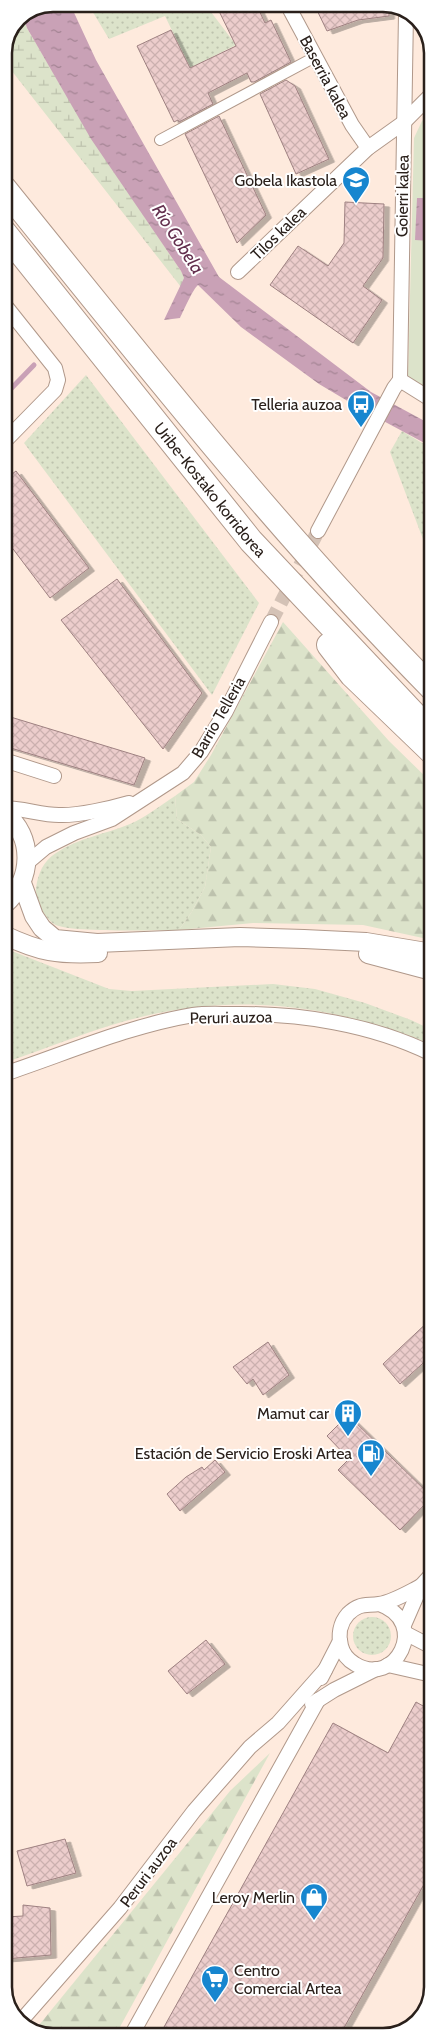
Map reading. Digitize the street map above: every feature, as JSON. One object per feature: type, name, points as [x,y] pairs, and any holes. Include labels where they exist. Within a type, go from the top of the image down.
[{"type":"highway","points":[[12,194],[35,227]]},
{"type":"highway","points":[[12,198],[35,227]]},
{"type":"highway","name":"Uribe-Kostako korridorea","points":[[35,227],[267,510],[366,621],[424,680]]},
{"type":"highway","name":"Uribe-Kostako korridorea","points":[[12,242],[252,541],[424,724]]},
{"type":"highway","points":[[252,541],[352,675],[424,752]]},
{"type":"highway","points":[[352,675],[424,744]]},
{"type":"street","name":"Baserria kalea","points":[[292,13],[352,125],[368,148]]},
{"type":"street","name":"Goierri kalea","points":[[397,384],[406,20]]},
{"type":"street","points":[[160,140],[315,57]]},
{"type":"street","name":"Tilos kalea","points":[[238,272],[368,148],[403,122],[424,102]]},
{"type":"street","points":[[12,314],[55,368],[58,380],[55,390],[12,434]]},
{"type":"street","points":[[318,531],[397,384],[424,396]]},
{"type":"street","name":"Barrio Telleria","points":[[147,798],[183,773],[201,752],[226,710],[271,622]]},
{"type":"street","points":[[12,763],[54,776]]},
{"type":"street","points":[[12,808],[60,816],[113,808],[147,798]]},
{"type":"street","points":[[27,863],[46,847],[74,833],[112,819],[147,798]]},
{"type":"street","points":[[12,819],[21,831],[26,846],[27,863],[22,883],[12,898]]},
{"type":"street","points":[[22,883],[34,916],[42,928],[55,939],[97,943],[240,937],[304,939],[366,942],[424,952]]},
{"type":"street","points":[[12,939],[30,947],[48,952],[88,953],[239,947],[320,948],[378,955],[424,969]]},
{"type":"street","name":"Peruri auzoa","points":[[12,1071],[129,1030],[195,1015],[260,1014],[315,1018],[376,1032],[424,1051]]},
{"type":"street","points":[[382,1667],[399,1655],[403,1648],[404,1629],[424,1583]]},
{"type":"street","points":[[380,1604],[421,1586]]},
{"type":"street","points":[[424,1642],[404,1629],[394,1611],[380,1604],[370,1603],[353,1610],[346,1616],[341,1625],[340,1641],[346,1656],[360,1667],[382,1667],[424,1675]]},
{"type":"street","name":"Peruri auzoa","points":[[318,1700],[315,1694],[316,1688],[340,1641]]},
{"type":"street","name":"Peruri auzoa","points":[[278,1723],[334,1690],[382,1667]]},
{"type":"street","name":"Peruri auzoa","points":[[26,2016],[120,1908],[206,1797],[250,1747],[278,1723],[325,1670]]},
{"type":"street","name":"Peruri auzoa","points":[[136,2027],[318,1700]]},
{"type":"green space","points":[[93,12],[211,12],[236,45],[190,68],[165,16],[109,39]]},
{"type":"green space","points":[[26,24],[92,139],[181,271],[184,278],[181,287],[12,71],[13,46],[19,31]]},
{"type":"green space","points":[[424,119],[424,386],[408,377],[414,138]]},
{"type":"green space","points":[[86,375],[259,603],[212,695],[24,443]]},
{"type":"green space","points":[[402,431],[424,444],[424,542],[390,452]]},
{"type":"green space","points":[[283,622],[389,741],[424,775],[424,938],[363,925],[253,923],[179,930],[205,887],[211,847],[201,835],[177,819],[175,796],[194,782],[211,755]]},
{"type":"green space","points":[[175,796],[177,819],[201,835],[211,847],[205,887],[179,930],[76,929],[62,927],[50,921],[41,908],[36,888],[44,864],[51,856],[73,844],[136,821]]},
{"type":"green space","points":[[12,951],[109,989],[132,991],[273,984],[315,989],[365,1003],[424,1026],[424,1042],[356,1019],[326,1012],[266,1005],[206,1006],[175,1010],[145,1016],[92,1031],[12,1060]]},
{"type":"green space","points":[[372,1617],[386,1622],[391,1636],[386,1650],[372,1655],[358,1650],[353,1636],[358,1622]]},
{"type":"green space","points":[[270,1753],[120,2027],[51,2027],[39,2025],[230,1791]]},
{"type":"water","name":"Río Gobela","points":[[74,12],[96,60],[219,277],[371,392],[424,421],[424,443],[319,384],[241,327],[198,285],[180,318],[164,320],[184,278],[181,271],[91,139],[26,24],[31,19],[46,13]]},
{"type":"water","points":[[417,198],[424,198],[424,241],[415,240]]},
{"type":"building","points":[[220,13],[260,13],[265,23],[271,20],[291,62],[254,82],[251,82],[247,73],[208,93],[213,104],[179,122],[178,120],[174,122],[137,46],[171,30],[190,68],[236,46]]},
{"type":"building","points":[[318,13],[389,13],[389,16],[358,20],[327,31]]},
{"type":"building","points":[[286,80],[295,86],[329,159],[296,174],[260,94]]},
{"type":"building","points":[[219,116],[266,215],[237,243],[185,134]]},
{"type":"building","points":[[345,202],[384,204],[383,258],[363,286],[382,300],[353,343],[270,285],[298,246],[328,266],[344,243]]},
{"type":"building","points":[[16,471],[89,568],[50,598],[12,548],[12,474]]},
{"type":"building","points":[[117,579],[202,693],[163,749],[61,620]]},
{"type":"building","points":[[12,717],[145,758],[134,785],[12,748]]},
{"type":"building","points":[[424,1326],[424,1362],[400,1384],[383,1364]]},
{"type":"building","points":[[268,1342],[289,1375],[263,1395],[253,1379],[247,1384],[233,1367]]},
{"type":"building","points":[[348,1415],[424,1489],[424,1505],[400,1530],[338,1470],[349,1459],[327,1436]]},
{"type":"building","points":[[215,1460],[225,1472],[180,1511],[167,1494],[186,1477],[202,1467],[204,1470]]},
{"type":"building","points":[[206,1640],[225,1664],[187,1694],[168,1671]]},
{"type":"building","name":"Leroy Merlin","points":[[416,1702],[424,1706],[424,1884],[344,2028],[164,2027],[333,1723],[388,1753]]},
{"type":"building","points":[[65,1839],[76,1873],[27,1886],[17,1851]]},
{"type":"building","points":[[23,1905],[50,1908],[51,1955],[12,1958],[12,1917],[23,1916]]},
{"type":"waterway","points":[[12,388],[34,365]]},
{"type":"tunnel","points":[[271,622],[318,531]]},
{"type":"place","name":"Gobela Ikastola","points":[[356,204]]},
{"type":"place","name":"Telleria auzoa","points":[[361,428]]},
{"type":"place","name":"Mamut car","points":[[348,1437]]},
{"type":"place","name":"Estación de Servicio Eroski Artea","points":[[371,1477]]},
{"type":"place","name":"Leroy Merlin","points":[[314,1921]]},
{"type":"place","name":"Centro Comercial Artea","points":[[215,2003]]}]
